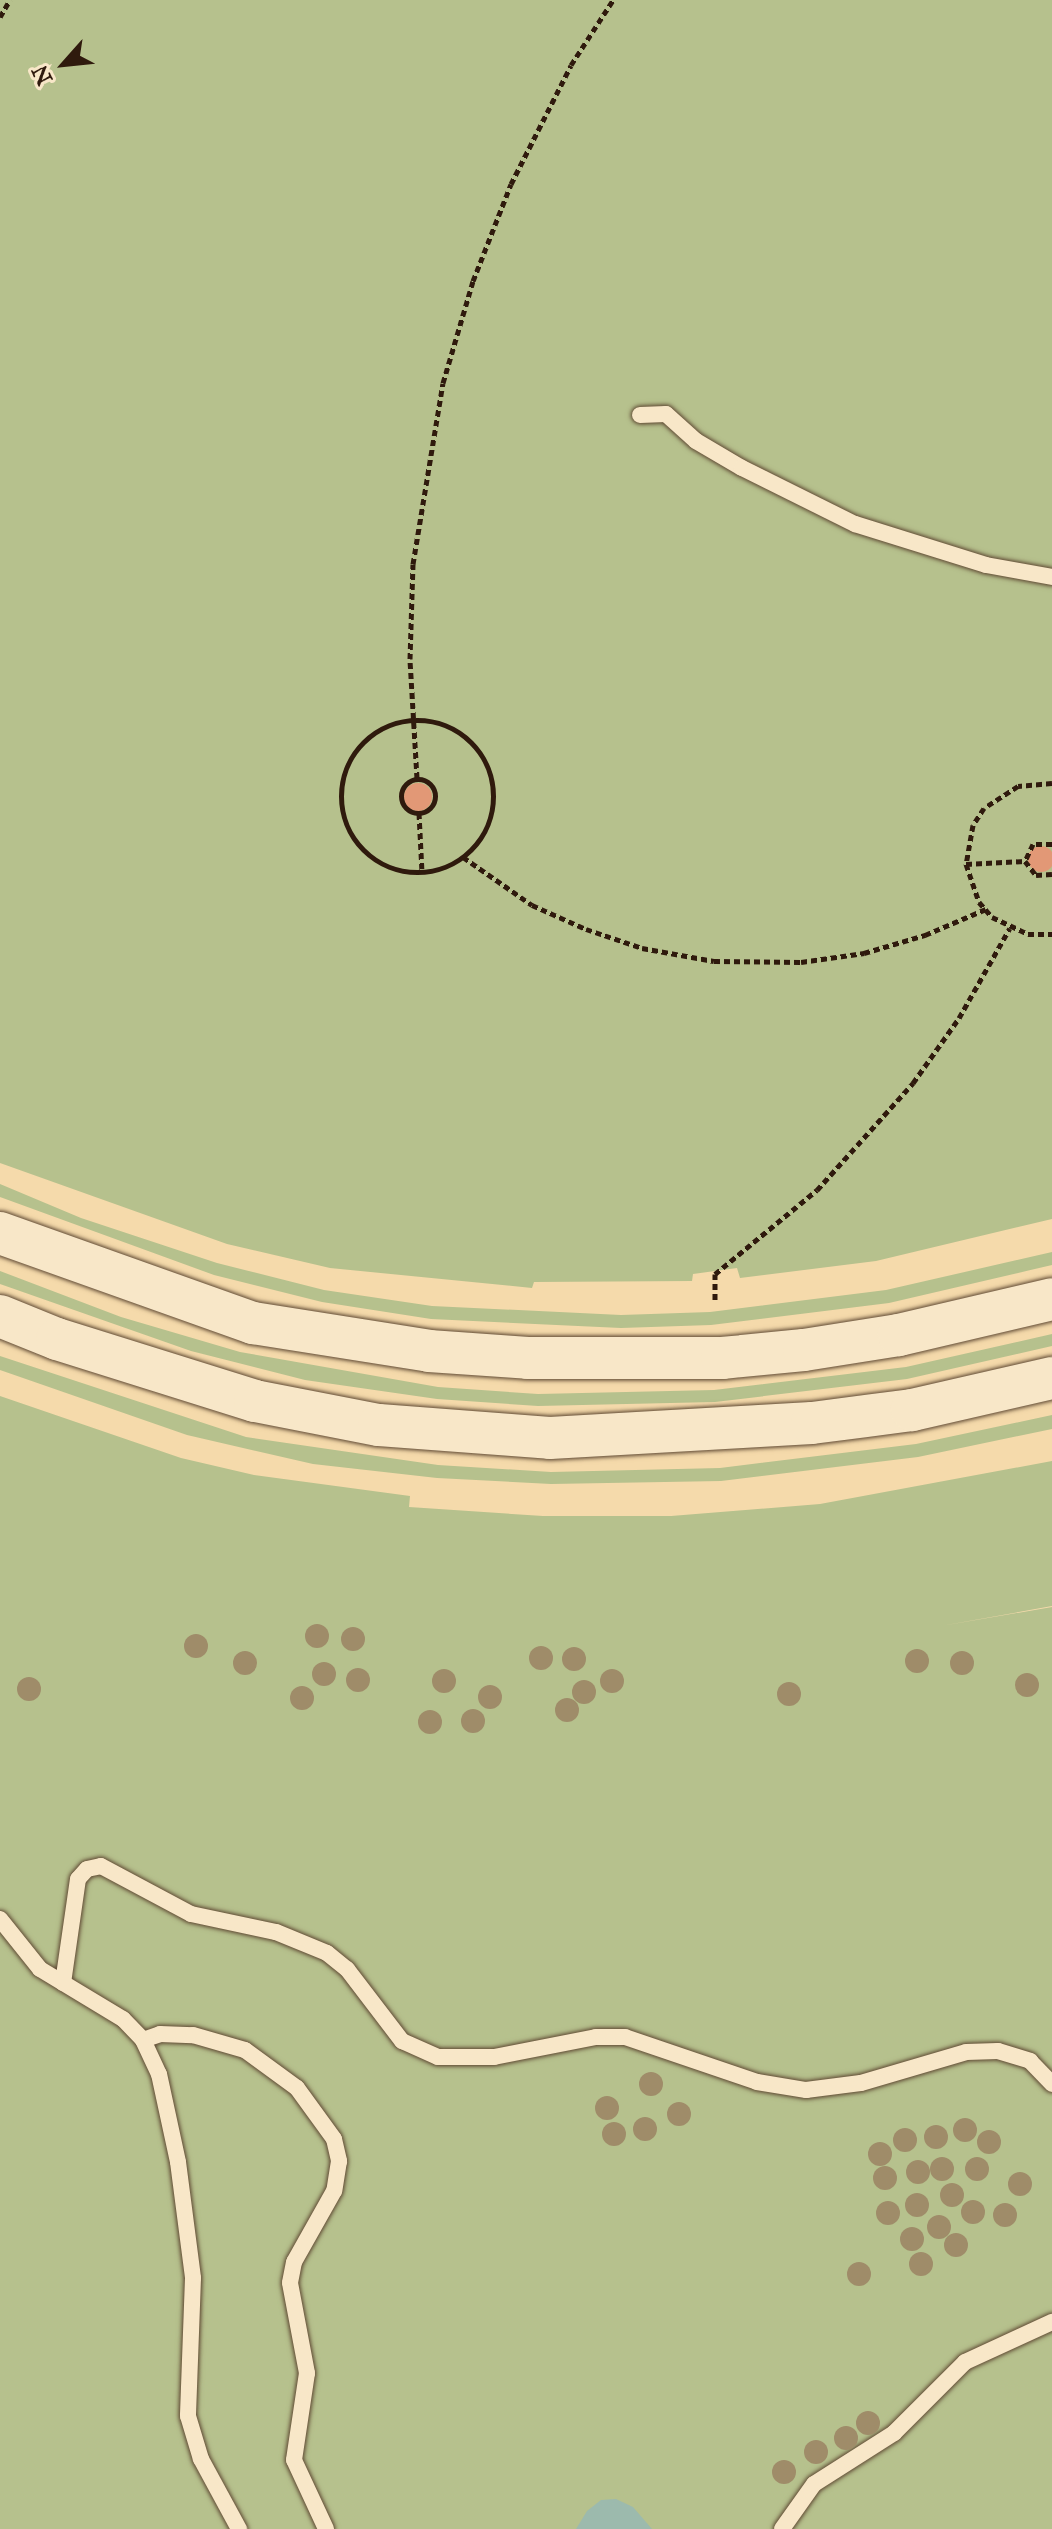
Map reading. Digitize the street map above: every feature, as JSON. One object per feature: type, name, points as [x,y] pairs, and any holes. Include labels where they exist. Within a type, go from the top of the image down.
[{"type":"street","points":[[0,1233],[253,1323],[401,1347],[528,1358],[722,1358],[804,1350],[899,1335],[1052,1299]]},
{"type":"street","points":[[0,1316],[57,1339],[255,1401],[379,1425],[550,1438],[812,1423],[912,1410],[1052,1378]]},
{"type":"lane","points":[[640,415],[666,414],[696,441],[742,468],[855,524],[986,565],[1052,577]]},
{"type":"lane","points":[[63,1983],[78,1879],[87,1869],[101,1866],[191,1914],[276,1932],[327,1953],[347,1969],[402,2041],[438,2057],[494,2057],[596,2037],[625,2037],[757,2082],[817,2090],[861,2083],[966,2052],[998,2051],[1030,2061],[1052,2084]]},
{"type":"lane","points":[[0,1919],[40,1969],[123,2019],[143,2040],[164,2089],[186,2210],[193,2278],[188,2416],[206,2469],[239,2529]]},
{"type":"lane","points":[[143,2040],[160,2034],[193,2035],[245,2050],[297,2088],[334,2139],[339,2161],[334,2191],[294,2262],[290,2283],[307,2373],[294,2460],[326,2529]]},
{"type":"lane","points":[[782,2529],[814,2484],[894,2433],[965,2362],[1052,2322]]},
{"type":"path","points":[[0,17],[10,0]]},
{"type":"path","points":[[417,778],[413,719],[413,564],[429,449],[450,359],[511,184],[571,65],[613,0]]},
{"type":"path","points":[[413,719],[451,727],[481,753],[490,771],[493,811],[480,838],[463,857],[422,872],[383,864],[367,853],[345,820],[341,800],[346,770],[360,744],[384,727],[413,719]]},
{"type":"path","points":[[417,778],[426,780],[436,795],[428,810],[419,813],[410,812],[400,796],[408,781],[417,778]]},
{"type":"path","points":[[1052,783],[1018,786],[984,808],[973,825],[966,864],[986,909],[1010,928],[1052,934]]},
{"type":"path","points":[[419,813],[422,872]]},
{"type":"path","points":[[1025,861],[1033,844],[1052,844]]},
{"type":"path","points":[[463,857],[532,905],[586,929],[642,948],[714,961],[801,962],[864,953],[986,909]]},
{"type":"path","points":[[966,864],[1025,861]]},
{"type":"path","points":[[1025,861],[1036,875],[1052,874]]},
{"type":"path","points":[[715,1300],[715,1274],[817,1190],[913,1083],[966,1007],[1010,928]]},
{"type":"green space","points":[[0,0],[1052,0],[1052,1219],[876,1261],[740,1278],[737,1268],[693,1274],[692,1281],[534,1282],[532,1288],[330,1268],[227,1244],[0,1163]]},
{"type":"green space","points":[[0,1184],[81,1218],[217,1263],[324,1290],[432,1306],[621,1315],[710,1312],[886,1290],[1052,1252],[1052,1265],[889,1303],[711,1325],[621,1328],[431,1319],[322,1302],[214,1275],[0,1197]]},
{"type":"green space","points":[[0,1271],[121,1317],[240,1352],[438,1387],[538,1394],[714,1390],[906,1367],[1052,1334],[1052,1346],[907,1379],[715,1402],[538,1406],[437,1399],[305,1380],[191,1351],[0,1284]]},
{"type":"green space","points":[[0,1356],[246,1437],[438,1465],[551,1472],[720,1468],[916,1444],[1052,1415],[1052,1429],[918,1457],[721,1481],[551,1484],[437,1478],[313,1464],[187,1435],[0,1370]]},
{"type":"green space","points":[[0,1396],[181,1458],[254,1475],[410,1496],[409,1507],[543,1516],[671,1516],[820,1504],[1052,1461],[1052,1606],[941,1626],[1052,1607],[1052,2529],[0,2529]]},
{"type":"shaded area","points":[[616,2499],[633,2507],[652,2529],[576,2529],[587,2511],[601,2500]]},
{"type":"building","points":[[418,783],[428,787],[432,797],[428,807],[418,811],[408,807],[404,797],[408,787]]},
{"type":"building","points":[[1041,846],[1051,849],[1054,859],[1051,869],[1041,872],[1031,869],[1028,859],[1031,849]]}]
